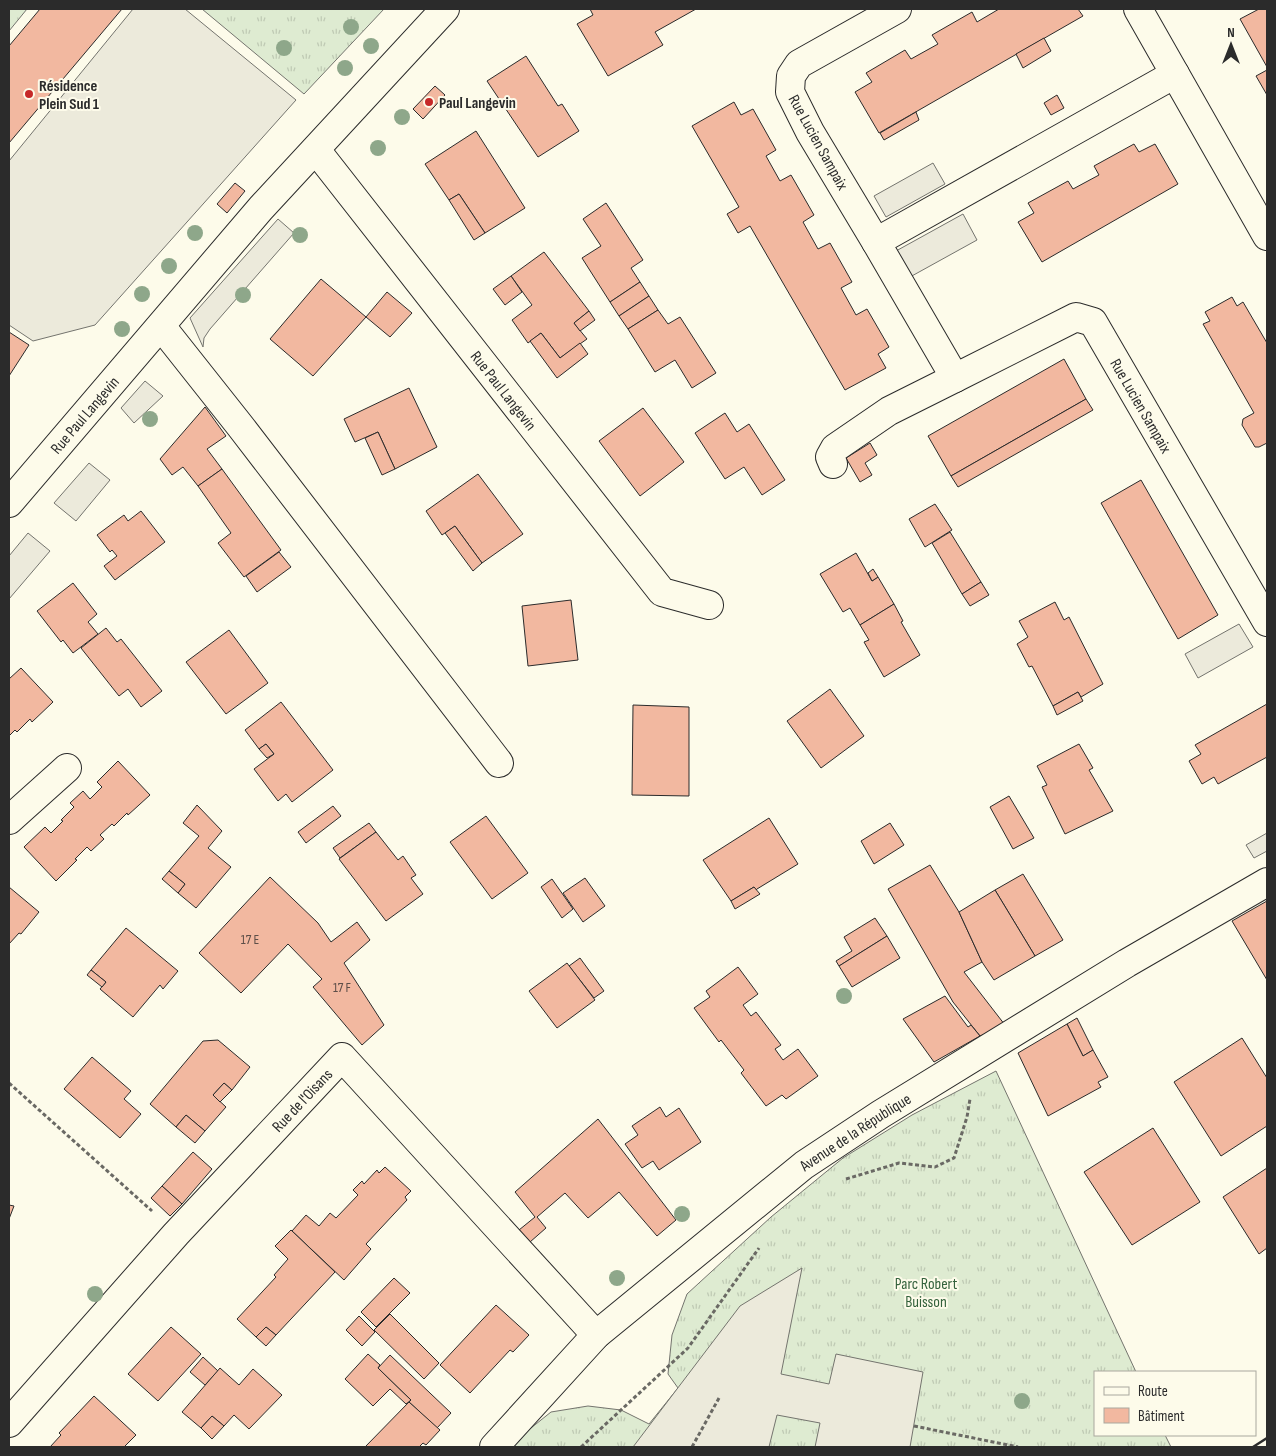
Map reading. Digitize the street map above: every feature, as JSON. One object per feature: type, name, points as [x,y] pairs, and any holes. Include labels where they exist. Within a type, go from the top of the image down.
[{"type":"street","name":"Rue Paul Langevin","points":[[9,503],[261,208],[445,9]]},
{"type":"street","points":[[1138,9],[1267,236]]},
{"type":"street","name":"Rue Lucien Sampaix","points":[[880,13],[799,64],[791,76],[790,92],[810,132],[954,378]]},
{"type":"street","points":[[876,242],[1175,74]]},
{"type":"street","name":"Rue Paul Langevin","points":[[316,150],[662,592],[709,605]]},
{"type":"street","name":"Rue Lucien Sampaix","points":[[833,464],[830,457],[835,448],[889,411],[1076,317],[1093,322],[1267,622]]},
{"type":"street","points":[[161,326],[499,763]]},
{"type":"street","points":[[9,820],[67,768]]},
{"type":"street","name":"Avenue de la République","points":[[494,1447],[596,1335],[804,1166],[881,1114],[1127,962],[1267,882]]},
{"type":"street","name":"Rue de l'Oisans","points":[[9,1423],[176,1234],[342,1057],[596,1335]]},
{"type":"path","points":[[837,1182],[899,1163],[935,1167],[954,1158],[968,1116],[975,1057]]},
{"type":"path","points":[[9,1083],[176,1234]]},
{"type":"path","points":[[580,1447],[688,1348],[756,1250],[764,1244]]},
{"type":"path","points":[[692,1447],[719,1398]]},
{"type":"path","points":[[914,1426],[1018,1447]]},
{"type":"green space","points":[[9,9],[27,9],[9,31]]},
{"type":"green space","points":[[202,9],[384,9],[304,94]]},
{"type":"green space","name":"Parc Robert Buisson","points":[[996,1071],[1136,1371],[1094,1371],[1094,1436],[1166,1436],[1171,1447],[512,1447],[526,1432],[551,1412],[588,1406],[621,1410],[649,1424],[678,1388],[668,1374],[672,1335],[687,1294],[771,1217],[843,1158],[912,1115]]},
{"type":"shaded area","points":[[133,9],[185,9],[296,100],[95,325],[33,341],[9,325],[9,161]]},
{"type":"shaded area","points":[[933,163],[945,184],[886,217],[874,196]]},
{"type":"shaded area","points":[[963,214],[977,240],[910,277],[896,251]]},
{"type":"shaded area","points":[[278,219],[294,233],[210,329],[204,338],[203,347],[190,318]]},
{"type":"shaded area","points":[[145,381],[163,396],[134,423],[121,408]]},
{"type":"shaded area","points":[[89,463],[110,480],[76,521],[54,503]]},
{"type":"shaded area","points":[[28,533],[50,551],[9,599],[9,556]]},
{"type":"shaded area","points":[[1239,624],[1253,647],[1198,678],[1185,654]]},
{"type":"shaded area","points":[[1267,833],[1267,851],[1254,858],[1246,845]]},
{"type":"shaded area","points":[[802,1268],[781,1374],[829,1384],[836,1354],[923,1372],[910,1447],[815,1447],[820,1423],[777,1415],[769,1447],[633,1447],[740,1306]]},
{"type":"building","name":"Résidence Plein Sud 1","points":[[40,9],[122,9],[9,143],[9,46]]},
{"type":"building","points":[[590,9],[696,9],[655,32],[663,45],[608,76],[577,24],[593,15]]},
{"type":"building","points":[[999,9],[1078,9],[1083,16],[879,133],[855,92],[872,82],[866,73],[905,50],[911,59],[938,44],[932,35],[972,12],[977,22]]},
{"type":"building","points":[[1259,9],[1267,9],[1267,67],[1240,19]]},
{"type":"building","points":[[1044,38],[1051,51],[1023,68],[1016,54]]},
{"type":"building","points":[[526,56],[558,106],[562,104],[579,131],[538,157],[487,81]]},
{"type":"building","points":[[1267,70],[1267,95],[1256,76]]},
{"type":"building","name":"Paul Langevin","points":[[435,86],[445,95],[423,119],[413,109]]},
{"type":"building","points":[[1057,95],[1064,108],[1051,115],[1044,103]]},
{"type":"building","points":[[734,102],[741,115],[753,109],[776,150],[766,156],[780,181],[791,175],[814,215],[803,222],[818,249],[830,243],[852,282],[841,288],[856,315],[867,309],[889,347],[878,354],[886,368],[845,390],[750,226],[738,233],[727,214],[739,207],[692,126]]},
{"type":"building","points":[[916,112],[919,120],[884,140],[880,133]]},
{"type":"building","points":[[476,131],[525,208],[485,233],[459,194],[449,200],[425,164]]},
{"type":"building","points":[[1134,144],[1139,152],[1155,144],[1178,184],[1042,262],[1018,222],[1034,213],[1028,203],[1068,181],[1073,189],[1099,175],[1094,166]]},
{"type":"building","points":[[235,183],[245,191],[227,213],[217,204]]},
{"type":"building","points":[[459,194],[485,233],[474,240],[449,200]]},
{"type":"building","points":[[606,203],[643,260],[631,268],[640,282],[610,302],[582,258],[601,246],[583,219]]},
{"type":"building","points":[[544,252],[589,311],[574,323],[587,339],[560,358],[541,333],[528,343],[512,320],[532,305],[511,276]]},
{"type":"building","points":[[511,276],[522,292],[505,305],[493,289]]},
{"type":"building","points":[[321,279],[366,317],[313,376],[270,339]]},
{"type":"building","points":[[640,282],[649,296],[619,316],[610,302]]},
{"type":"building","points":[[387,292],[412,313],[390,337],[366,317]]},
{"type":"building","points":[[649,296],[658,310],[628,329],[619,316]]},
{"type":"building","points":[[1232,297],[1237,306],[1243,302],[1267,343],[1267,443],[1259,447],[1255,447],[1242,425],[1243,419],[1254,413],[1203,324],[1210,321],[1205,312]]},
{"type":"building","points":[[658,310],[668,324],[680,317],[716,373],[692,388],[675,360],[655,372],[628,329]]},
{"type":"building","points":[[589,311],[595,320],[580,331],[574,323]]},
{"type":"building","points":[[9,332],[29,345],[9,376]]},
{"type":"building","points":[[541,333],[560,358],[580,343],[588,354],[557,378],[530,341]]},
{"type":"building","points":[[1064,359],[1086,399],[951,476],[928,436]]},
{"type":"building","points":[[409,388],[437,447],[395,469],[378,432],[355,442],[344,419]]},
{"type":"building","points":[[1086,399],[1093,410],[958,487],[951,476]]},
{"type":"building","points":[[205,407],[226,436],[207,449],[222,469],[198,486],[183,467],[172,475],[160,459]]},
{"type":"building","points":[[643,408],[684,462],[640,496],[599,441]]},
{"type":"building","points":[[725,413],[737,432],[749,424],[785,480],[762,495],[744,467],[725,479],[695,433]]},
{"type":"building","points":[[378,432],[395,469],[382,475],[365,438]]},
{"type":"building","points":[[870,443],[877,455],[865,463],[872,475],[860,482],[846,458]]},
{"type":"building","points":[[222,469],[281,550],[244,577],[218,543],[231,533],[198,486]]},
{"type":"building","points":[[478,474],[523,534],[482,563],[455,526],[442,535],[426,511]]},
{"type":"building","points":[[1141,480],[1218,615],[1178,639],[1101,503]]},
{"type":"building","points":[[935,504],[952,530],[925,547],[909,519]]},
{"type":"building","points":[[141,511],[165,542],[115,580],[104,566],[117,556],[112,550],[110,552],[97,535],[124,515],[128,521]]},
{"type":"building","points":[[455,526],[482,563],[473,571],[445,533]]},
{"type":"building","points":[[950,532],[981,582],[962,594],[932,543]]},
{"type":"building","points":[[279,552],[291,567],[257,592],[246,576]]},
{"type":"building","points":[[856,553],[872,581],[878,577],[894,604],[860,625],[850,608],[843,612],[820,574]]},
{"type":"building","points":[[873,569],[878,577],[872,581],[868,573]]},
{"type":"building","points":[[981,582],[989,595],[970,606],[962,594]]},
{"type":"building","points":[[73,583],[97,614],[88,622],[98,634],[73,653],[63,640],[61,642],[37,611]]},
{"type":"building","points":[[571,600],[578,660],[528,666],[522,606]]},
{"type":"building","points":[[1055,602],[1064,620],[1069,617],[1103,684],[1081,697],[1078,692],[1053,706],[1032,666],[1029,667],[1017,644],[1028,637],[1019,621]]},
{"type":"building","points":[[894,604],[903,621],[901,622],[920,655],[884,677],[864,642],[869,640],[860,625]]},
{"type":"building","points":[[106,628],[117,642],[121,639],[162,691],[141,707],[128,689],[119,696],[81,648]]},
{"type":"building","points":[[229,630],[268,683],[226,714],[186,662]]},
{"type":"building","points":[[21,668],[53,702],[32,722],[30,719],[17,732],[15,730],[9,736],[9,679]]},
{"type":"building","points":[[830,689],[864,736],[821,768],[787,721]]},
{"type":"building","points":[[1078,692],[1083,701],[1057,715],[1053,706]]},
{"type":"building","points":[[281,702],[333,770],[292,802],[286,794],[278,801],[254,769],[274,754],[266,744],[259,749],[245,730]]},
{"type":"building","points":[[1267,704],[1267,757],[1218,784],[1214,777],[1202,784],[1189,761],[1201,754],[1195,745]]},
{"type":"building","points":[[633,705],[689,707],[689,796],[632,795]]},
{"type":"building","points":[[266,744],[274,754],[267,758],[259,749]]},
{"type":"building","points":[[1079,744],[1093,768],[1089,770],[1113,811],[1065,834],[1042,787],[1047,785],[1037,766]]},
{"type":"building","points":[[118,761],[150,795],[114,826],[112,824],[100,835],[104,839],[91,851],[87,847],[56,881],[24,847],[45,827],[51,833],[74,807],[70,803],[83,791],[90,799],[102,787],[97,782]]},
{"type":"building","points":[[1009,796],[1034,838],[1013,849],[990,807]]},
{"type":"building","points":[[197,805],[222,831],[208,848],[231,867],[196,908],[178,893],[185,884],[169,871],[199,836],[183,823]]},
{"type":"building","points":[[333,806],[341,816],[306,843],[298,832]]},
{"type":"building","points":[[486,816],[528,873],[492,899],[450,842]]},
{"type":"building","points":[[769,818],[798,864],[756,890],[754,887],[731,901],[703,860]]},
{"type":"building","points":[[369,823],[376,832],[340,858],[333,848]]},
{"type":"building","points":[[890,823],[904,845],[874,864],[861,841]]},
{"type":"building","points":[[376,832],[398,860],[403,856],[416,875],[411,878],[423,894],[386,921],[339,859]]},
{"type":"building","points":[[930,865],[959,912],[982,962],[964,972],[1005,1025],[980,1036],[953,1002],[888,889]]},
{"type":"building","points":[[169,871],[185,884],[178,893],[162,879]]},
{"type":"building","points":[[1023,874],[1063,940],[1035,956],[995,890]]},
{"type":"building","points":[[270,877],[318,923],[331,942],[357,922],[370,940],[344,963],[384,1025],[362,1045],[313,987],[322,979],[288,944],[241,993],[199,953]]},
{"type":"building","points":[[585,878],[605,906],[583,922],[563,893]]},
{"type":"building","points":[[552,879],[573,909],[562,918],[541,887]]},
{"type":"building","points":[[9,887],[39,912],[21,934],[19,933],[9,944]]},
{"type":"building","points":[[754,887],[760,894],[735,909],[731,901]]},
{"type":"building","points":[[995,890],[1035,956],[994,980],[982,962],[959,912]]},
{"type":"building","points":[[1267,901],[1267,980],[1232,921]]},
{"type":"building","points":[[875,918],[887,936],[839,966],[836,961],[852,951],[844,937]]},
{"type":"building","points":[[126,928],[178,971],[163,989],[160,985],[133,1017],[100,989],[106,982],[91,970]]},
{"type":"building","points":[[887,936],[900,958],[852,987],[839,966]]},
{"type":"building","points":[[580,958],[604,991],[594,998],[569,966]]},
{"type":"building","points":[[567,963],[595,1000],[557,1028],[529,991]]},
{"type":"building","points":[[738,967],[758,994],[743,1005],[751,1016],[756,1012],[781,1045],[775,1049],[783,1060],[798,1049],[818,1076],[786,1099],[782,1095],[766,1106],[741,1073],[744,1070],[721,1040],[719,1042],[694,1008],[710,997],[706,991]]},
{"type":"building","points":[[91,970],[106,982],[102,987],[87,975]]},
{"type":"building","points":[[945,996],[968,1027],[971,1025],[980,1036],[934,1062],[903,1019]]},
{"type":"building","points":[[1077,1018],[1093,1050],[1083,1056],[1067,1024]]},
{"type":"building","points":[[1067,1024],[1083,1056],[1093,1050],[1108,1077],[1098,1082],[1101,1087],[1048,1116],[1018,1053]]},
{"type":"building","points":[[1242,1038],[1267,1078],[1267,1126],[1221,1156],[1174,1082]]},
{"type":"building","points":[[218,1040],[250,1067],[232,1090],[224,1083],[213,1095],[226,1107],[205,1131],[186,1115],[176,1127],[150,1104],[203,1041]]},
{"type":"building","points":[[92,1057],[131,1091],[124,1099],[141,1114],[120,1138],[64,1089]]},
{"type":"building","points":[[224,1083],[232,1090],[220,1102],[213,1095]]},
{"type":"building","points":[[660,1107],[666,1117],[679,1108],[701,1142],[659,1170],[653,1161],[642,1168],[625,1144],[638,1135],[632,1126]]},
{"type":"building","points":[[186,1115],[205,1131],[195,1143],[176,1127]]},
{"type":"building","points":[[598,1119],[676,1220],[657,1236],[619,1192],[588,1218],[565,1193],[537,1217],[546,1228],[530,1242],[519,1230],[535,1217],[515,1192]]},
{"type":"building","points":[[1153,1128],[1200,1202],[1132,1245],[1084,1172]]},
{"type":"building","points":[[193,1152],[212,1169],[182,1204],[162,1186]]},
{"type":"building","points":[[385,1167],[411,1191],[405,1197],[407,1200],[366,1244],[371,1249],[344,1280],[292,1231],[306,1215],[319,1226],[330,1213],[336,1218],[358,1195],[353,1190],[362,1181],[364,1184],[377,1170],[379,1173]]},
{"type":"building","points":[[1267,1168],[1267,1248],[1259,1254],[1223,1197]]},
{"type":"building","points":[[162,1186],[182,1204],[170,1216],[151,1198]]},
{"type":"building","points":[[9,1205],[14,1206],[9,1219]]},
{"type":"building","points":[[291,1230],[335,1272],[276,1335],[266,1327],[256,1337],[237,1319],[276,1277],[274,1275],[288,1259],[275,1246]]},
{"type":"building","points":[[394,1278],[410,1293],[376,1327],[361,1312]]},
{"type":"building","points":[[496,1305],[529,1335],[513,1352],[510,1350],[470,1393],[440,1365]]},
{"type":"building","points":[[390,1314],[439,1363],[424,1379],[374,1330]]},
{"type":"building","points":[[359,1316],[375,1332],[362,1346],[346,1330]]},
{"type":"building","points":[[171,1327],[201,1354],[158,1401],[128,1374]]},
{"type":"building","points":[[266,1327],[276,1335],[266,1346],[256,1337]]},
{"type":"building","points":[[368,1354],[380,1365],[378,1368],[411,1400],[406,1404],[390,1389],[373,1406],[345,1379]]},
{"type":"building","points":[[390,1355],[451,1413],[437,1428],[409,1402],[411,1400],[378,1368]]},
{"type":"building","points":[[203,1357],[218,1371],[205,1385],[190,1372]]},
{"type":"building","points":[[220,1368],[239,1385],[253,1369],[282,1395],[249,1429],[234,1415],[224,1426],[212,1416],[201,1428],[182,1412]]},
{"type":"building","points":[[94,1396],[136,1435],[124,1447],[50,1447],[61,1435],[59,1433]]},
{"type":"building","points":[[409,1402],[440,1430],[426,1445],[423,1443],[419,1447],[365,1447]]},
{"type":"building","points":[[212,1416],[224,1426],[212,1439],[201,1428]]},
{"type":"wall","points":[[1253,1447],[1267,1438]]},
{"type":"place","name":"Résidence Plein Sud 1","points":[[29,94]]},
{"type":"place","name":"Paul Langevin","points":[[429,102]]}]
